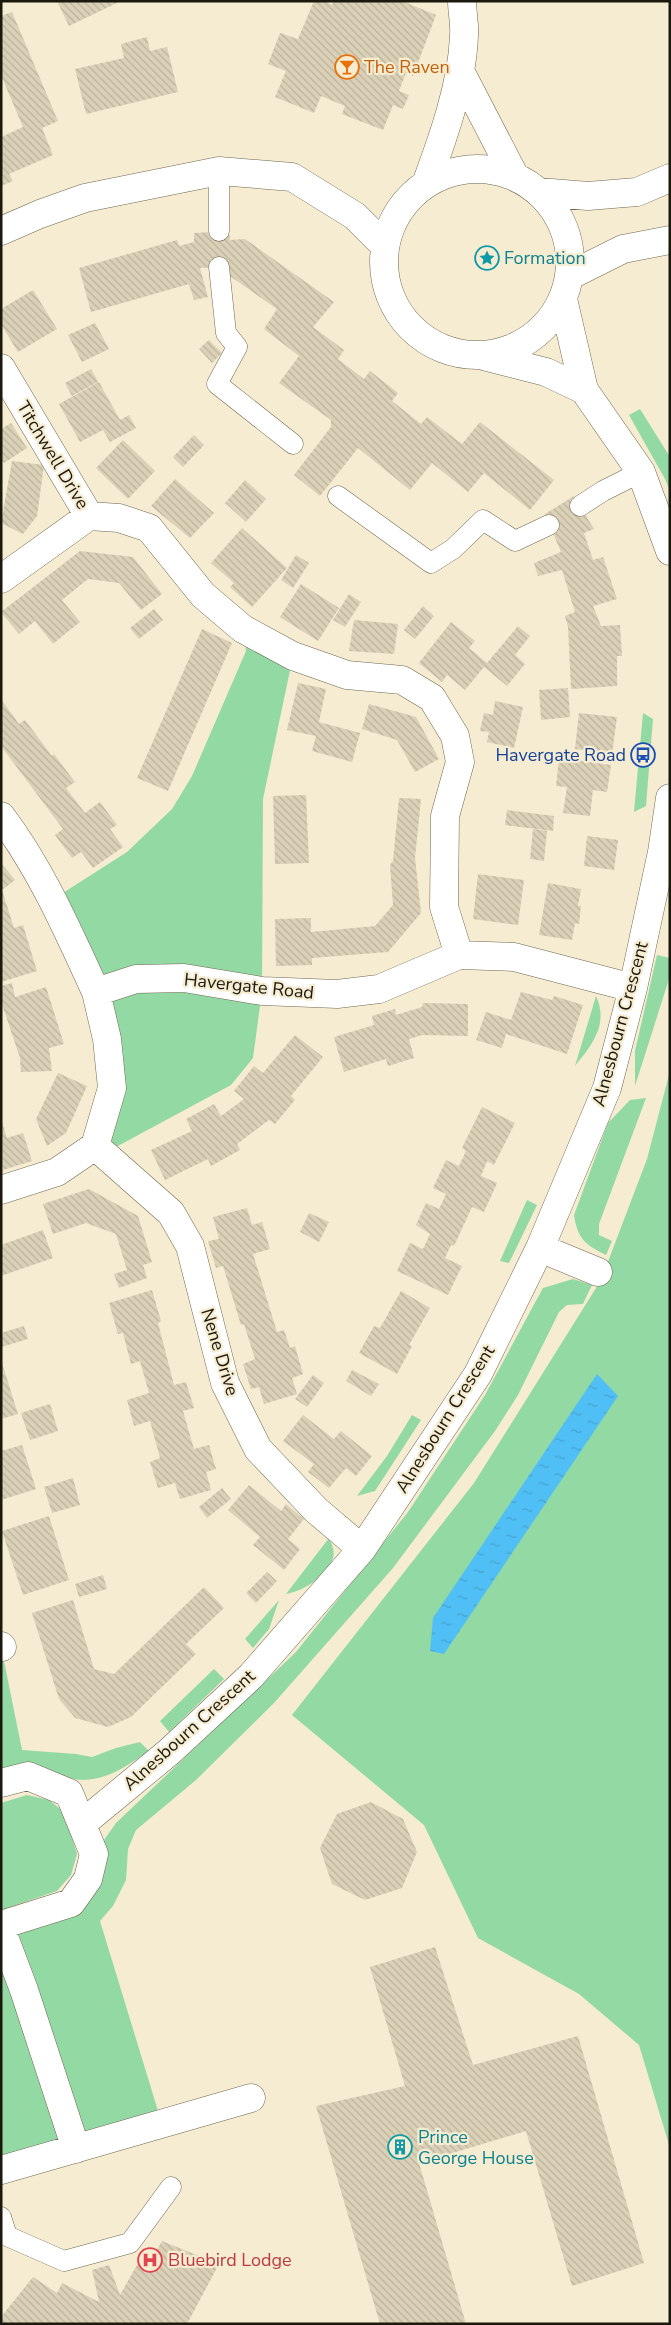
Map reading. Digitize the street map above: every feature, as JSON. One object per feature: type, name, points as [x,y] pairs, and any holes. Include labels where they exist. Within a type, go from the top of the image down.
[{"type":"street","points":[[426,184],[445,133],[459,69],[464,35],[462,1]]},
{"type":"street","points":[[459,69],[515,177]]},
{"type":"street","points":[[584,390],[546,372],[482,356],[457,354],[434,345],[413,332],[397,311],[386,287],[383,266],[384,245],[392,221],[407,200],[426,184],[442,175],[460,170],[479,169],[497,171],[515,177],[538,192],[554,210],[565,230],[570,253],[566,288],[584,390],[641,472],[670,551]]},
{"type":"street","points":[[1,231],[85,198],[219,170],[292,177],[355,216],[384,245]]},
{"type":"street","points":[[538,192],[588,196],[637,192],[670,178]]},
{"type":"street","points":[[482,356],[507,350],[530,339],[549,321],[566,288],[623,249],[670,240]]},
{"type":"street","name":"Titchwell Drive","points":[[1,368],[89,516]]},
{"type":"street","points":[[1,579],[89,516],[119,518],[150,528],[203,595],[243,629],[293,656],[347,675],[402,680],[432,698],[455,736],[460,762],[445,816],[444,907],[459,955]]},
{"type":"street","name":"Alnesbourn Crescent","points":[[83,1824],[169,1752],[250,1676],[362,1549],[478,1374],[540,1248],[607,1088],[632,988],[662,852],[670,798]]},
{"type":"street","points":[[1,816],[20,841],[52,900],[96,992],[106,1039],[112,1088],[95,1146],[57,1172],[1,1190]]},
{"type":"street","name":"Havergate Road","points":[[96,992],[136,980],[184,978],[262,991],[337,994],[379,989],[459,955],[514,957],[632,988]]},
{"type":"street","name":"Nene Drive","points":[[95,1146],[171,1213],[190,1246],[225,1383],[258,1449],[316,1510],[362,1549]]},
{"type":"street","points":[[540,1248],[598,1272]]},
{"type":"street","points":[[1,1783],[28,1776],[69,1793],[94,1854],[88,1879],[71,1903],[1,1927],[24,1990],[76,2149]]},
{"type":"street","points":[[1,2170],[250,2098]]},
{"type":"lane","points":[[219,170],[219,232]]},
{"type":"lane","points":[[219,267],[226,333],[237,347],[217,384],[293,444]]},
{"type":"lane","points":[[580,506],[603,491],[641,472]]},
{"type":"lane","points":[[338,496],[431,563],[453,549],[483,520],[516,541],[549,525]]},
{"type":"lane","points":[[1,2217],[7,2236],[64,2261],[130,2243],[172,2187]]},
{"type":"green space","points":[[640,409],[670,457],[670,491],[629,415]]},
{"type":"green space","points":[[243,629],[293,656],[263,799],[262,991],[253,1058],[231,1085],[103,1154],[107,1039],[52,900],[127,852],[172,809],[192,776],[246,651]]},
{"type":"green space","points":[[643,713],[653,719],[646,806],[634,812]]},
{"type":"green space","points":[[657,955],[670,958],[670,976],[635,1086],[635,1051]]},
{"type":"green space","points":[[596,996],[600,1006],[600,1025],[593,1042],[575,1066]]},
{"type":"green space","points":[[670,1071],[670,2148],[639,2045],[579,1994],[478,1938],[424,1825],[292,1715],[474,1483],[601,1280],[647,1159]]},
{"type":"green space","points":[[646,1098],[599,1224],[599,1235],[612,1241],[606,1255],[593,1248],[580,1236],[574,1215],[608,1123],[630,1100]]},
{"type":"green space","points":[[527,1200],[537,1205],[509,1263],[500,1261]]},
{"type":"green space","points":[[573,1279],[592,1285],[583,1304],[567,1305],[559,1312],[518,1395],[495,1431],[393,1568],[274,1703],[196,1780],[136,1830],[128,1849],[126,1880],[113,1906],[100,1921],[162,2124],[7,2169],[1,2153],[1,1925],[71,1903],[94,1854],[116,1823],[296,1652],[408,1512],[485,1395],[543,1288]]},
{"type":"green space","points":[[412,1415],[421,1420],[375,1491],[357,1496],[387,1456]]},
{"type":"green space","points":[[329,1538],[334,1555],[326,1571],[314,1582],[300,1590],[286,1594]]},
{"type":"green space","points":[[279,1600],[269,1629],[253,1648],[245,1639]]},
{"type":"green space","points":[[1,1646],[22,1750],[92,1757],[140,1742],[149,1751],[114,1772],[94,1779],[74,1779],[41,1768],[1,1783]]},
{"type":"green space","points":[[214,1669],[224,1679],[169,1732],[160,1721]]},
{"type":"green space","points":[[27,1795],[49,1800],[64,1812],[77,1854],[71,1875],[57,1891],[1,1910],[1,1803]]},
{"type":"water","points":[[597,1374],[618,1396],[444,1654],[430,1651],[433,1618]]},
{"type":"building","points":[[57,1],[121,1],[69,26]]},
{"type":"building","name":"The Raven","points":[[314,1],[325,1],[332,5],[334,1],[402,1],[436,15],[413,76],[406,73],[399,91],[409,95],[403,109],[393,105],[383,130],[342,114],[345,106],[321,96],[314,113],[275,97],[286,71],[268,64],[280,33],[298,39]]},
{"type":"building","points":[[12,12],[58,121],[42,128],[53,155],[9,174],[13,181],[1,186],[1,137],[23,127],[1,75],[1,16]]},
{"type":"building","points":[[147,37],[150,51],[167,47],[178,92],[86,114],[75,69],[124,58],[121,44]]},
{"type":"building","points":[[229,231],[230,240],[245,239],[334,302],[313,327],[344,350],[338,359],[364,379],[370,371],[398,393],[392,401],[421,424],[427,417],[462,444],[480,422],[554,480],[530,510],[484,473],[468,492],[432,463],[410,490],[358,448],[320,496],[294,475],[331,427],[331,420],[279,383],[299,356],[264,329],[277,309],[227,274],[229,267],[200,268],[208,297],[194,300],[189,284],[91,312],[79,268],[177,240],[179,246],[194,242],[194,233]]},
{"type":"building","points":[[33,290],[57,329],[18,352],[1,324],[1,309]]},
{"type":"building","points":[[95,323],[109,349],[82,362],[68,335]]},
{"type":"building","points":[[209,340],[222,353],[212,363],[199,349]]},
{"type":"building","points":[[91,369],[98,382],[72,396],[65,383]]},
{"type":"building","points":[[99,382],[120,420],[129,415],[136,428],[110,442],[103,430],[80,442],[59,404]]},
{"type":"building","points":[[11,423],[27,448],[4,463],[1,459],[1,429]]},
{"type":"building","points":[[194,435],[204,445],[183,467],[173,457]]},
{"type":"building","points":[[123,440],[155,471],[128,499],[96,468]]},
{"type":"building","points":[[12,461],[44,465],[37,516],[23,534],[1,523]]},
{"type":"building","points":[[175,479],[214,513],[190,538],[151,506]]},
{"type":"building","points":[[245,480],[266,499],[246,522],[225,503]]},
{"type":"building","points":[[574,496],[594,529],[584,533],[593,560],[603,557],[617,599],[593,606],[601,626],[620,625],[622,656],[617,656],[617,686],[571,689],[568,627],[565,616],[575,612],[562,570],[538,576],[534,563],[561,552],[545,514]]},
{"type":"building","points":[[242,528],[287,568],[252,607],[230,587],[234,583],[211,563]]},
{"type":"building","points":[[80,551],[133,557],[162,594],[141,610],[119,583],[88,579],[62,600],[80,622],[53,644],[35,621],[19,634],[1,612]]},
{"type":"building","points":[[296,555],[309,563],[293,588],[281,580]]},
{"type":"building","points":[[301,584],[339,608],[318,641],[280,617]]},
{"type":"building","points":[[349,594],[361,602],[345,627],[333,620]]},
{"type":"building","points":[[423,606],[434,616],[415,639],[404,630]]},
{"type":"building","points":[[154,609],[163,620],[139,639],[130,628]]},
{"type":"building","points":[[354,620],[398,624],[394,654],[349,651]]},
{"type":"building","points":[[451,622],[475,641],[469,648],[487,663],[518,626],[530,636],[515,655],[525,664],[507,686],[484,667],[465,690],[447,675],[442,682],[419,663]]},
{"type":"building","points":[[202,629],[232,643],[168,791],[137,778]]},
{"type":"building","points":[[298,683],[326,689],[319,722],[360,733],[352,762],[312,751],[316,736],[287,730]]},
{"type":"building","points":[[568,688],[570,717],[541,720],[539,690]]},
{"type":"building","points":[[1,699],[19,724],[25,720],[52,756],[54,754],[75,782],[66,788],[85,813],[100,802],[117,825],[110,829],[123,847],[93,868],[81,852],[72,858],[55,835],[63,829],[1,746]]},
{"type":"building","points":[[495,701],[523,707],[514,748],[487,742],[489,732],[480,731],[484,713],[493,715]]},
{"type":"building","points":[[369,704],[416,717],[439,759],[415,772],[397,740],[362,729]]},
{"type":"building","points":[[579,713],[617,717],[612,754],[575,749]]},
{"type":"building","points":[[559,758],[611,765],[607,792],[593,790],[590,816],[563,813],[567,787],[556,786]]},
{"type":"building","points":[[306,795],[309,863],[275,864],[273,796]]},
{"type":"building","points":[[399,798],[421,799],[415,858],[421,913],[388,952],[312,958],[312,965],[276,966],[275,919],[311,918],[311,932],[375,926],[393,905],[390,865],[393,861]]},
{"type":"building","points":[[507,810],[554,816],[553,831],[505,825]]},
{"type":"building","points":[[533,829],[547,831],[544,861],[530,859]]},
{"type":"building","points":[[587,836],[618,840],[614,870],[584,866]]},
{"type":"building","points":[[1,863],[15,880],[2,890],[14,928],[23,925],[37,971],[1,982]]},
{"type":"building","points":[[478,874],[524,880],[518,925],[473,919]]},
{"type":"building","points":[[548,883],[581,889],[578,906],[581,906],[579,924],[575,923],[572,940],[539,935]]},
{"type":"building","points":[[12,983],[15,997],[46,987],[64,1044],[49,1048],[52,1071],[21,1072],[20,1058],[1,1001],[1,986]]},
{"type":"building","points":[[521,992],[552,1000],[554,996],[583,1005],[567,1054],[506,1034],[502,1048],[476,1040],[486,1012],[511,1020]]},
{"type":"building","points":[[423,1003],[468,1004],[468,1036],[422,1035],[409,1039],[414,1058],[388,1066],[386,1059],[344,1072],[334,1037],[374,1025],[372,1016],[395,1009],[396,1015],[422,1007]]},
{"type":"building","points":[[295,1035],[323,1057],[291,1096],[295,1100],[275,1124],[269,1120],[237,1144],[240,1150],[211,1166],[208,1159],[165,1180],[151,1150],[192,1131],[186,1119],[214,1104],[221,1116],[244,1099],[234,1091],[254,1066],[263,1073]]},
{"type":"building","points":[[58,1073],[87,1086],[66,1133],[47,1146],[36,1119]]},
{"type":"building","points":[[482,1107],[515,1123],[494,1165],[487,1161],[481,1176],[497,1183],[484,1212],[472,1207],[454,1246],[451,1245],[445,1258],[462,1266],[448,1295],[397,1271],[410,1243],[423,1249],[430,1234],[416,1225],[426,1203],[439,1209],[446,1194],[433,1188],[446,1160],[459,1166],[466,1151],[462,1148]]},
{"type":"building","points":[[2,1122],[7,1138],[23,1133],[32,1161],[3,1170]]},
{"type":"building","points":[[89,1189],[138,1216],[152,1262],[143,1265],[147,1278],[119,1288],[114,1274],[127,1270],[116,1234],[86,1223],[53,1234],[43,1204]]},
{"type":"building","points":[[247,1208],[252,1225],[262,1222],[270,1249],[253,1254],[277,1332],[284,1330],[290,1348],[295,1346],[303,1374],[292,1378],[297,1394],[264,1404],[259,1387],[251,1389],[243,1364],[255,1359],[244,1324],[241,1325],[223,1266],[216,1268],[208,1241],[219,1239],[213,1217]]},
{"type":"building","points":[[309,1213],[329,1222],[319,1242],[300,1232]]},
{"type":"building","points":[[43,1230],[53,1258],[1,1276],[1,1245]]},
{"type":"building","points":[[152,1290],[161,1321],[158,1323],[174,1385],[186,1382],[194,1408],[183,1411],[194,1449],[209,1445],[216,1469],[206,1472],[211,1490],[180,1499],[175,1483],[158,1488],[150,1462],[160,1458],[150,1421],[134,1426],[127,1400],[149,1393],[140,1361],[131,1364],[123,1333],[118,1334],[109,1303]]},
{"type":"building","points":[[401,1291],[430,1308],[409,1345],[412,1346],[397,1374],[359,1353],[374,1326],[380,1328]]},
{"type":"building","points":[[24,1326],[28,1339],[1,1347],[1,1333]]},
{"type":"building","points":[[1,1360],[18,1414],[1,1419]]},
{"type":"building","points":[[352,1370],[379,1384],[371,1396],[346,1381]]},
{"type":"building","points":[[313,1375],[324,1383],[307,1407],[295,1399]]},
{"type":"building","points":[[50,1404],[58,1431],[30,1440],[21,1413]]},
{"type":"building","points":[[303,1415],[334,1439],[341,1431],[372,1456],[356,1476],[346,1468],[329,1488],[308,1472],[314,1464],[283,1441]]},
{"type":"building","points":[[22,1445],[36,1489],[1,1500],[1,1451]]},
{"type":"building","points":[[73,1478],[80,1505],[52,1513],[44,1487]]},
{"type":"building","points":[[249,1485],[281,1511],[286,1504],[304,1519],[288,1539],[300,1549],[284,1570],[253,1545],[260,1537],[228,1510]]},
{"type":"building","points":[[222,1488],[231,1499],[207,1518],[199,1507]]},
{"type":"building","points":[[49,1516],[69,1580],[23,1595],[2,1531]]},
{"type":"building","points":[[267,1572],[277,1581],[256,1603],[246,1593]]},
{"type":"building","points":[[103,1575],[107,1589],[79,1597],[75,1584]]},
{"type":"building","points":[[204,1587],[224,1608],[186,1644],[196,1654],[131,1717],[108,1727],[75,1718],[59,1699],[32,1613],[73,1600],[94,1669],[114,1674]]},
{"type":"building","points":[[371,1802],[403,1819],[417,1852],[402,1888],[365,1900],[332,1884],[320,1848],[337,1814]]},
{"type":"building","name":"Prince George House","points":[[435,1947],[473,2065],[578,2036],[644,2263],[572,2286],[526,2131],[419,2163],[466,2324],[380,2324],[316,2106],[405,2086],[370,1967]]},
{"type":"building","points":[[162,2241],[219,2264],[187,2324],[1,2324],[1,2317],[33,2277],[57,2293],[62,2283],[99,2302],[92,2270],[109,2265],[120,2295],[137,2265],[148,2266]]},
{"type":"place","name":"The Raven","points":[[347,67]]},
{"type":"place","name":"Formation","points":[[487,258]]},
{"type":"place","name":"Havergate Road","points":[[643,755]]},
{"type":"place","name":"Prince George House","points":[[400,2147]]},
{"type":"place","name":"Bluebird Lodge","points":[[150,2260]]}]
